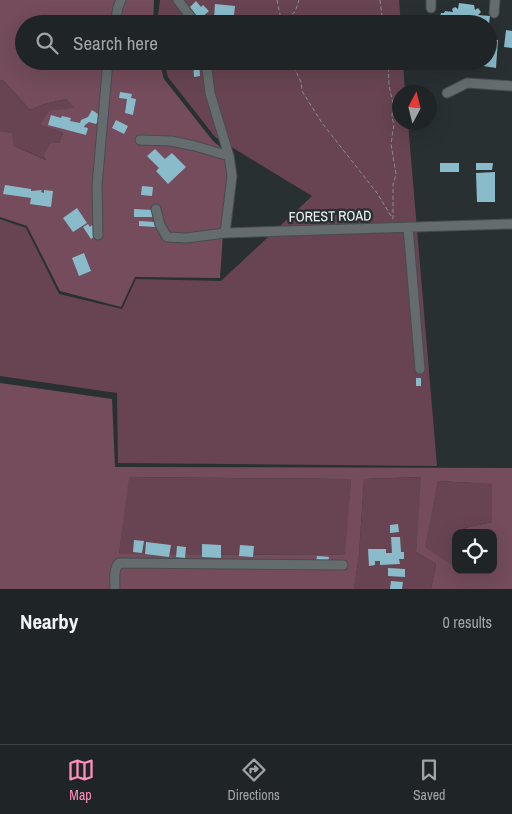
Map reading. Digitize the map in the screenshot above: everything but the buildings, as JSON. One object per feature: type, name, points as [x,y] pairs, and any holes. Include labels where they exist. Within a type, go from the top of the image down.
[{"type":"street","points":[[117,15],[121,0]]},
{"type":"street","points":[[178,0],[189,15]]},
{"type":"street","points":[[494,13],[495,0]]},
{"type":"street","points":[[98,235],[97,186],[107,70]]},
{"type":"street","points":[[207,70],[210,93],[229,156],[232,176],[225,232]]},
{"type":"street","points":[[447,93],[467,83],[512,86]]},
{"type":"street","points":[[140,140],[171,141],[229,156]]},
{"type":"street","name":"FOREST ROAD","points":[[156,209],[160,225],[167,237],[186,238],[225,232],[512,224]]},
{"type":"street","points":[[408,227],[420,369]]},
{"type":"street","points":[[115,589],[116,566],[119,563],[344,565]]},
{"type":"path","points":[[277,0],[281,15]]},
{"type":"path","points":[[291,15],[295,12],[299,0]]},
{"type":"path","points":[[380,0],[382,15]]},
{"type":"path","points":[[295,70],[301,82],[302,91],[326,128],[377,193],[398,228]]},
{"type":"path","points":[[389,70],[393,103],[392,118],[394,124],[392,144],[396,174],[393,185],[393,219]]},
{"type":"shaded area","points":[[0,0],[154,0],[153,15],[15,15],[15,70],[162,70],[164,79],[213,141],[224,150],[227,175],[220,278],[135,277],[121,307],[60,291],[27,226],[0,217],[0,131],[12,133],[14,146],[46,160],[44,154],[51,143],[59,143],[63,133],[40,125],[49,111],[75,108],[66,99],[44,104],[30,110],[4,81],[0,80]]},
{"type":"shaded area","points":[[160,0],[399,0],[400,15],[158,15]]},
{"type":"shaded area","points":[[166,70],[404,70],[405,85],[392,85],[392,130],[409,130],[437,466],[118,463],[117,393],[0,376],[0,219],[26,228],[59,294],[122,309],[136,279],[221,281],[312,196],[215,137],[168,77]]},
{"type":"shaded area","points":[[0,80],[4,81],[30,110],[44,104],[66,99],[76,108],[40,125],[63,133],[59,143],[47,160],[14,146],[11,133],[0,131]]},
{"type":"shaded area","points":[[0,383],[112,399],[115,467],[512,468],[512,589],[431,589],[436,564],[416,552],[421,477],[364,479],[359,555],[354,589],[0,589]],"holes":[[[129,477],[351,479],[345,555],[119,554]],[[438,481],[492,484],[492,522],[465,529],[497,529],[497,574],[452,574],[452,565],[425,547]]]},
{"type":"shaded area","points":[[128,477],[351,479],[346,555],[119,554]]},
{"type":"shaded area","points":[[422,477],[416,552],[436,564],[431,589],[354,589],[359,555],[364,479]]},
{"type":"shaded area","points":[[438,481],[492,484],[492,522],[465,529],[452,529],[452,566],[424,547]]}]
